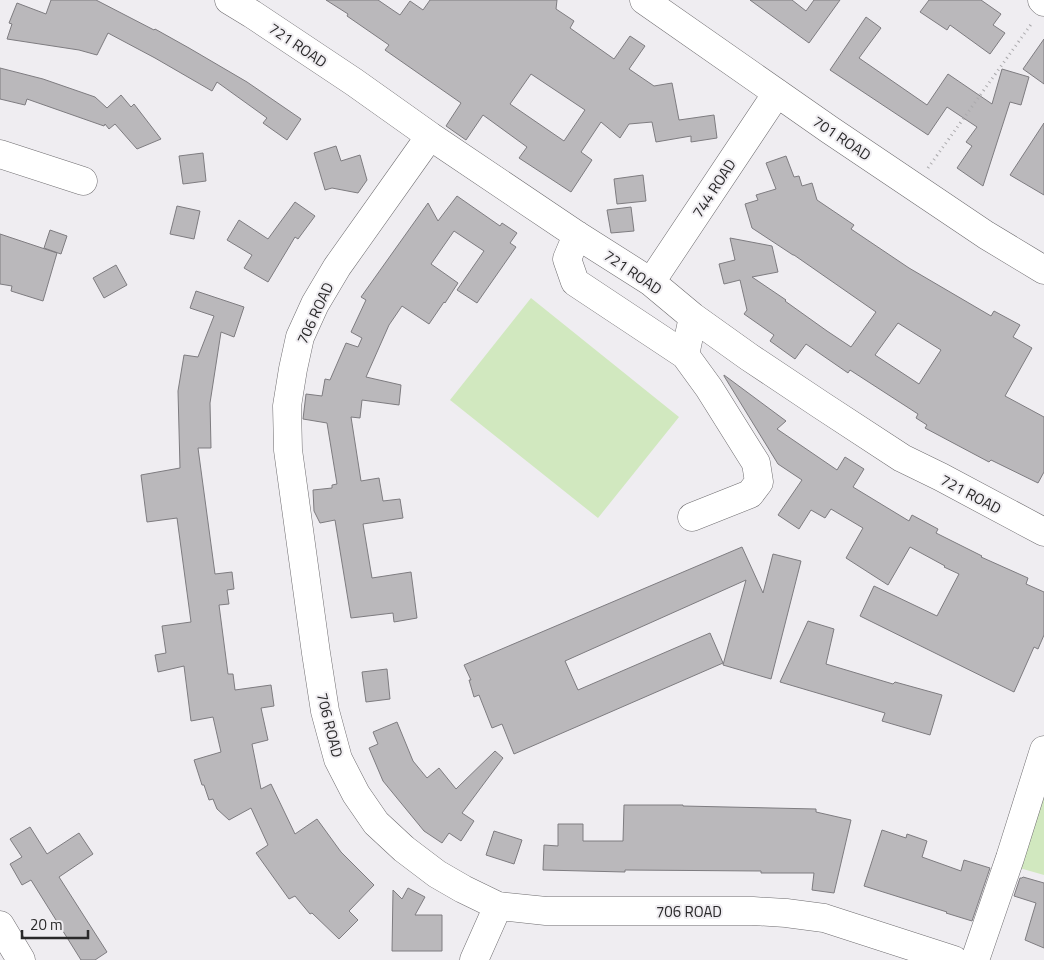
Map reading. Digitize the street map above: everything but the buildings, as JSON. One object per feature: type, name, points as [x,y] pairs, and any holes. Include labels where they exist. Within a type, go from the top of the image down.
[{"type":"street","name":"721 ROAD","points":[[229,0],[354,82],[430,136],[577,235],[651,282],[693,317],[748,357],[902,458],[1044,532]]},
{"type":"street","name":"701 ROAD","points":[[644,0],[914,188],[986,236],[1044,270]]},
{"type":"street","name":"744 ROAD","points":[[651,282],[777,94]]},
{"type":"street","name":"706 ROAD","points":[[430,136],[337,267],[312,312],[300,337],[287,406],[288,450],[324,711],[338,759],[356,794],[376,822],[404,850],[437,874],[498,906],[546,911],[753,911],[824,918],[887,949],[954,960]]},
{"type":"street","points":[[0,154],[84,181]]},
{"type":"street","points":[[577,235],[567,259],[575,282],[685,354],[709,388],[756,463],[759,482],[750,494],[692,517]]},
{"type":"street","points":[[685,354],[693,317]]},
{"type":"street","points":[[975,960],[1044,750]]},
{"type":"street","points":[[474,960],[498,906]]},
{"type":"street","points":[[0,925],[21,960]]},
{"type":"path","points":[[914,188],[1040,7]]},
{"type":"green space","points":[[531,298],[679,417],[598,518],[450,400]]},
{"type":"green space","points":[[1044,746],[1044,875],[1006,864]]}]
